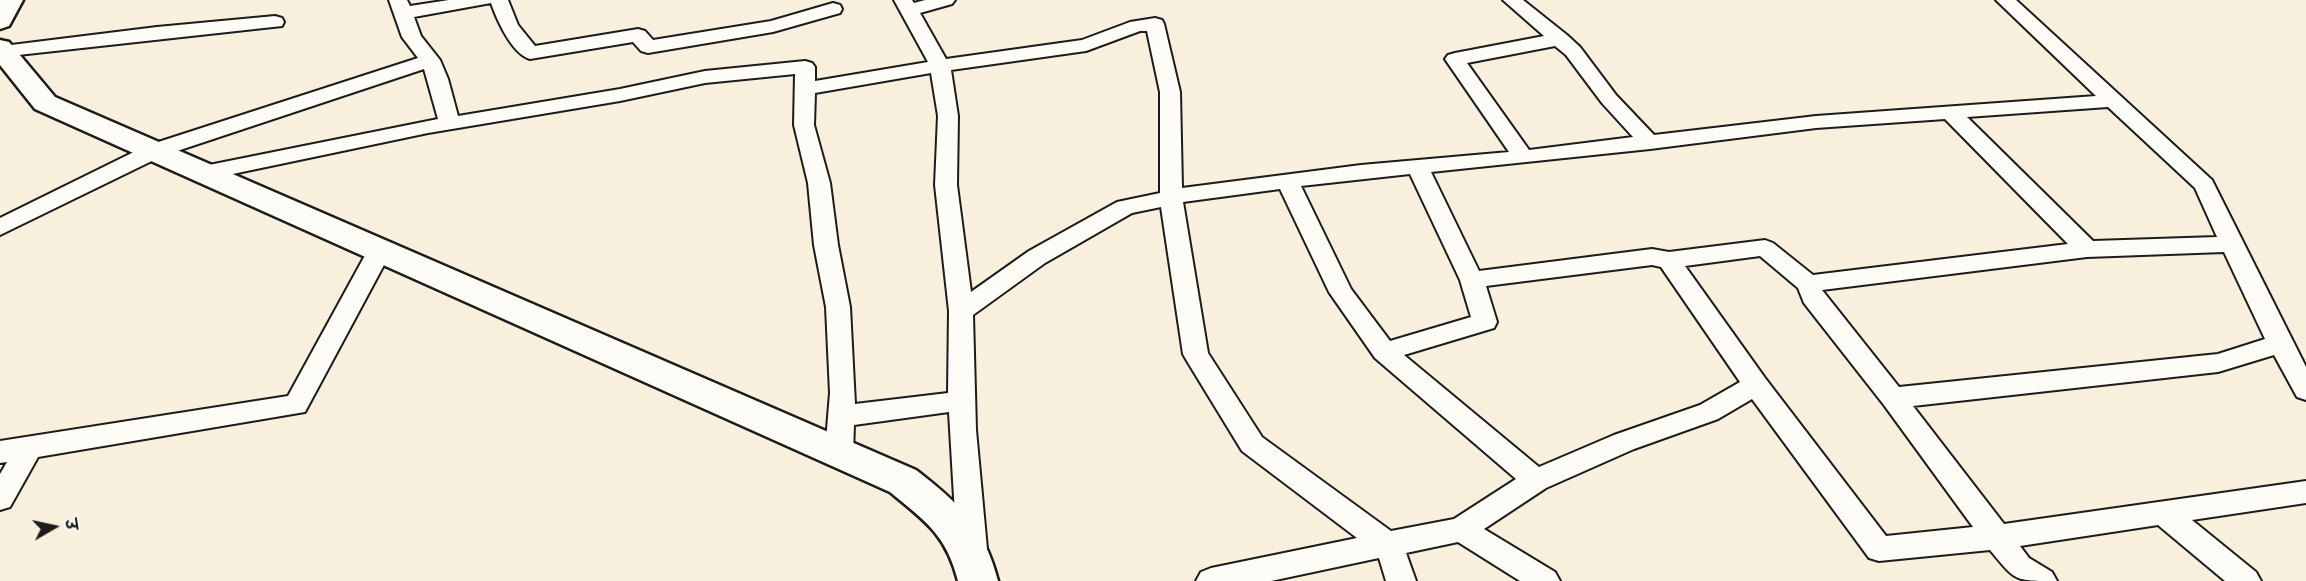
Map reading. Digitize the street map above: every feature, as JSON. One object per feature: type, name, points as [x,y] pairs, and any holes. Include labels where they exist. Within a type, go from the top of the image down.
[{"type":"main road","points":[[10,0],[1,41],[45,103],[903,481],[951,519],[976,568]]},
{"type":"street","points":[[449,123],[438,79],[430,60],[412,37],[401,7],[484,0]]},
{"type":"street","points":[[499,0],[509,26],[530,53],[638,35],[648,47],[774,26],[833,9]]},
{"type":"street","points":[[946,0],[906,5],[940,66],[948,116],[946,185],[961,311],[960,401],[964,485],[976,568]]},
{"type":"street","points":[[1512,0],[1573,51],[1609,99],[1650,142]]},
{"type":"street","points":[[2005,0],[2204,185],[2280,344],[2306,390]]},
{"type":"street","points":[[1,41],[275,22]]},
{"type":"street","points":[[805,89],[940,66],[1086,45],[1137,26],[1155,24],[1170,92],[1171,197],[1196,354],[1252,444],[1389,546],[1401,581]]},
{"type":"street","points":[[1523,157],[1455,59],[1560,39]]},
{"type":"street","points":[[0,227],[154,151],[430,60]]},
{"type":"street","points":[[204,173],[449,123],[620,95],[705,77],[805,67],[804,125],[819,183],[826,245],[838,308],[843,393],[839,453]]},
{"type":"street","points":[[961,311],[1037,257],[1125,207],[1171,197],[1287,181],[1523,157],[1816,122],[2112,101]]},
{"type":"street","points":[[1950,112],[2087,249]]},
{"type":"street","points":[[1384,352],[1485,322],[1472,279],[1417,167]]},
{"type":"street","points":[[1287,181],[1341,292],[1384,352],[1536,480]]},
{"type":"street","points":[[1808,284],[2087,249],[2233,244]]},
{"type":"street","points":[[1472,279],[1652,257],[1669,260],[1765,248],[1808,284],[1813,297],[1893,398],[2019,567],[2043,581]]},
{"type":"street","points":[[0,452],[296,405],[380,250]]},
{"type":"street","points":[[1669,260],[1756,385],[1879,549],[1998,537],[2306,492]]},
{"type":"street","points":[[1893,398],[2218,363],[2280,344]]},
{"type":"street","points":[[1211,581],[1389,546],[1461,529],[1536,480],[1624,442],[1709,412],[1756,385]]},
{"type":"street","points":[[842,416],[960,401]]},
{"type":"street","points":[[0,499],[28,449]]},
{"type":"street","points":[[2164,514],[2247,581]]},
{"type":"street","points":[[1461,529],[1545,581]]}]
